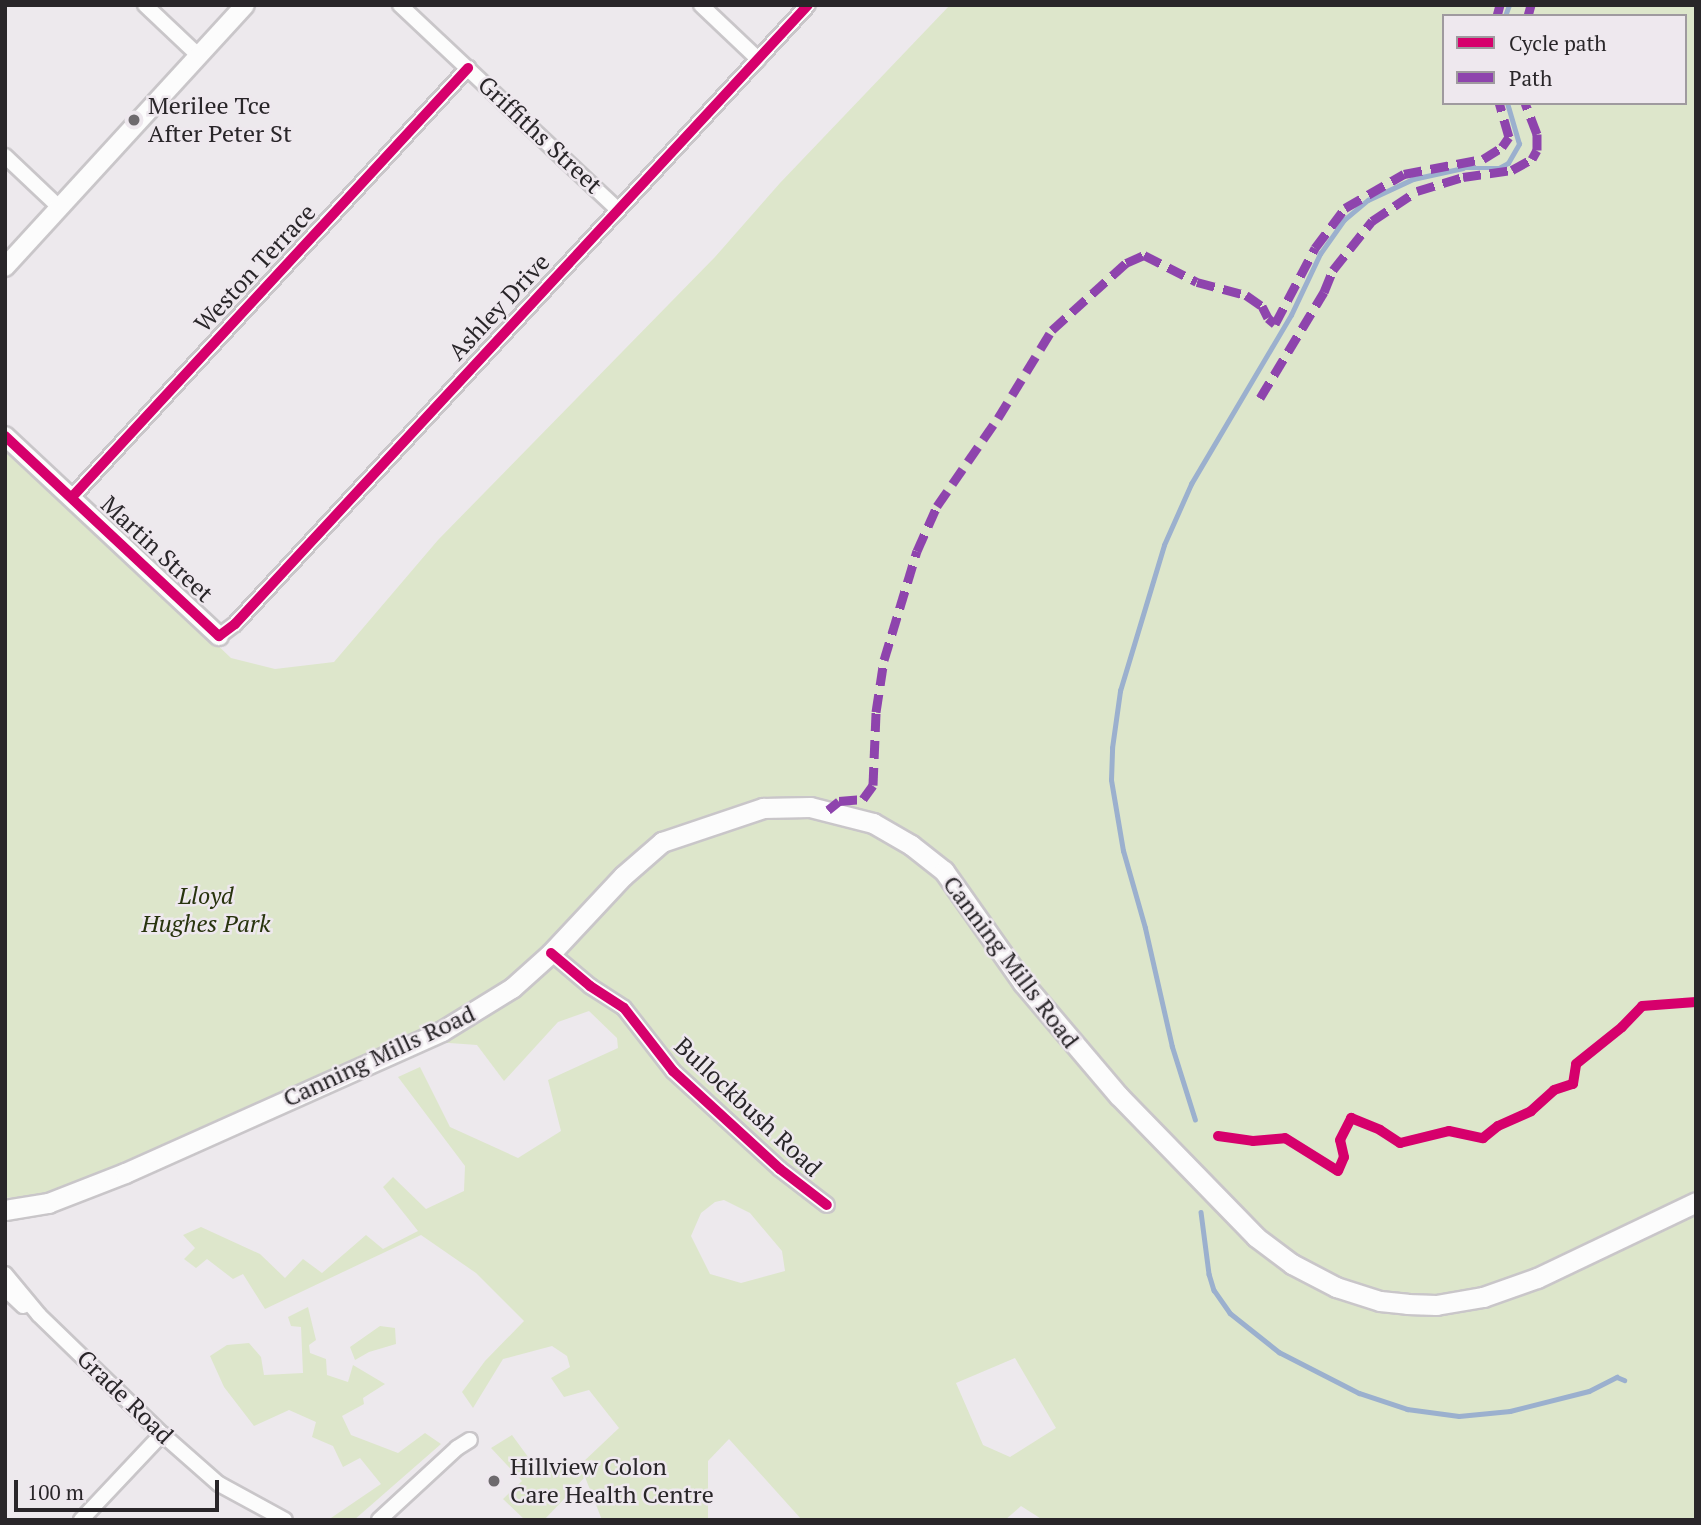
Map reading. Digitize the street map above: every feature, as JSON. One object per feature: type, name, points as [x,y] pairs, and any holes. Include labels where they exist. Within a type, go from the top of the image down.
[{"type":"main road","name":"Canning Mills Road","points":[[5,1210],[48,1203],[125,1173],[407,1048],[486,1006],[512,988],[551,953],[622,876],[662,842],[763,808],[810,807],[873,823],[911,845],[944,872],[1023,983],[1089,1063],[1256,1237],[1292,1264],[1324,1282],[1380,1301],[1426,1305],[1470,1300],[1537,1278],[1696,1202]]},
{"type":"street","points":[[145,5],[199,56]]},
{"type":"street","points":[[5,267],[245,5]]},
{"type":"street","name":"Griffiths Street","points":[[400,5],[617,209]]},
{"type":"street","points":[[701,5],[758,59]]},
{"type":"street","name":"Ashley Drive","points":[[219,636],[235,624],[808,5]]},
{"type":"street","name":"Weston Terrace","points":[[72,497],[468,68]]},
{"type":"street","points":[[5,156],[60,208]]},
{"type":"street","name":"Martin Street","points":[[5,436],[219,636]]},
{"type":"street","name":"Bullockbush Road","points":[[551,953],[590,986],[624,1009],[673,1071],[779,1170],[827,1205]]},
{"type":"street","name":"Grade Road","points":[[5,1274],[39,1315],[162,1434],[219,1484],[285,1520]]},
{"type":"street","name":"Grade Road","points":[[5,1289],[39,1315]]},
{"type":"street","points":[[81,1520],[162,1434]]},
{"type":"street","points":[[379,1520],[457,1448],[470,1440]]},
{"type":"green space","name":"Lloyd Hughes Park","points":[[950,5],[1696,5],[1696,1520],[1043,1520],[1021,1506],[1005,1520],[802,1520],[729,1439],[708,1461],[708,1520],[602,1520],[585,1477],[544,1520],[525,1520],[503,1499],[522,1481],[491,1448],[512,1435],[531,1461],[556,1465],[582,1463],[619,1428],[589,1390],[564,1397],[551,1378],[570,1367],[567,1356],[552,1346],[503,1359],[473,1408],[462,1392],[485,1361],[524,1321],[476,1273],[421,1235],[265,1309],[243,1274],[233,1279],[207,1259],[196,1268],[184,1259],[195,1248],[183,1235],[201,1227],[260,1254],[285,1278],[303,1259],[322,1273],[366,1235],[383,1249],[418,1231],[383,1187],[393,1177],[426,1209],[464,1191],[465,1166],[398,1077],[420,1067],[450,1127],[518,1158],[561,1131],[548,1080],[618,1048],[617,1038],[589,1011],[558,1022],[504,1081],[477,1045],[408,1040],[89,1182],[19,1201],[18,1197],[5,1198],[5,443],[231,658],[275,669],[334,662],[438,540],[715,257],[780,183]],"holes":[[[724,1200],[750,1213],[782,1251],[785,1271],[741,1283],[710,1274],[691,1236],[701,1213],[715,1202]],[[1015,1358],[1056,1428],[1010,1457],[983,1445],[956,1383]]]},
{"type":"green space","points":[[308,1307],[316,1340],[309,1345],[310,1353],[326,1359],[327,1375],[348,1382],[353,1365],[385,1384],[363,1398],[364,1404],[342,1416],[351,1435],[398,1453],[425,1433],[441,1444],[354,1520],[328,1520],[381,1484],[360,1458],[343,1467],[333,1446],[312,1437],[316,1422],[289,1410],[254,1426],[224,1387],[210,1356],[227,1345],[249,1343],[261,1357],[264,1375],[303,1373],[301,1327],[291,1326],[288,1317]]},
{"type":"green space","points":[[380,1326],[395,1328],[396,1344],[369,1352],[355,1360],[350,1347]]},
{"type":"waterway","points":[[1506,14],[1509,5]]},
{"type":"waterway","points":[[1195,1120],[1172,1047],[1145,928],[1123,851],[1111,780],[1112,748],[1120,691],[1164,545],[1191,484],[1291,315],[1320,254],[1344,220],[1368,200],[1413,179],[1463,168],[1499,168],[1508,163],[1519,144],[1508,105]]},
{"type":"waterway","points":[[1201,1212],[1209,1274],[1214,1290],[1230,1313],[1279,1352],[1359,1393],[1407,1409],[1459,1416],[1510,1411],[1589,1391],[1617,1377],[1624,1380]]},
{"type":"marked path","points":[[1498,14],[1500,5]]},
{"type":"marked path","points":[[1529,14],[1531,5]]},
{"type":"marked path","points":[[828,810],[839,801],[863,799],[873,785],[876,712],[884,660],[917,551],[937,506],[998,418],[1052,330],[1126,263],[1144,255],[1197,282],[1246,295],[1262,306],[1268,318],[1275,324],[1315,248],[1345,208],[1404,174],[1483,159],[1502,147],[1509,137],[1500,105]]},
{"type":"marked path","points":[[1260,398],[1324,292],[1333,270],[1372,221],[1417,191],[1463,177],[1512,170],[1532,159],[1537,150],[1537,134],[1526,105]]},
{"type":"cycle path","points":[[5,436],[219,636],[235,624],[808,5]]},
{"type":"cycle path","points":[[72,497],[468,68]]},
{"type":"cycle path","points":[[551,953],[590,986],[624,1008],[673,1071],[780,1169],[827,1205]]},
{"type":"cycle path","points":[[1218,1136],[1253,1141],[1285,1138],[1338,1171],[1344,1157],[1340,1140],[1351,1118],[1380,1130],[1400,1143],[1449,1131],[1483,1138],[1498,1126],[1531,1111],[1554,1090],[1573,1084],[1576,1064],[1622,1027],[1642,1006],[1696,1002]]},
{"type":"place","name":"Merilee Tce After Peter St","points":[[134,120]]},
{"type":"place","name":"Hillview Colon Care Health Centre","points":[[494,1481]]}]
